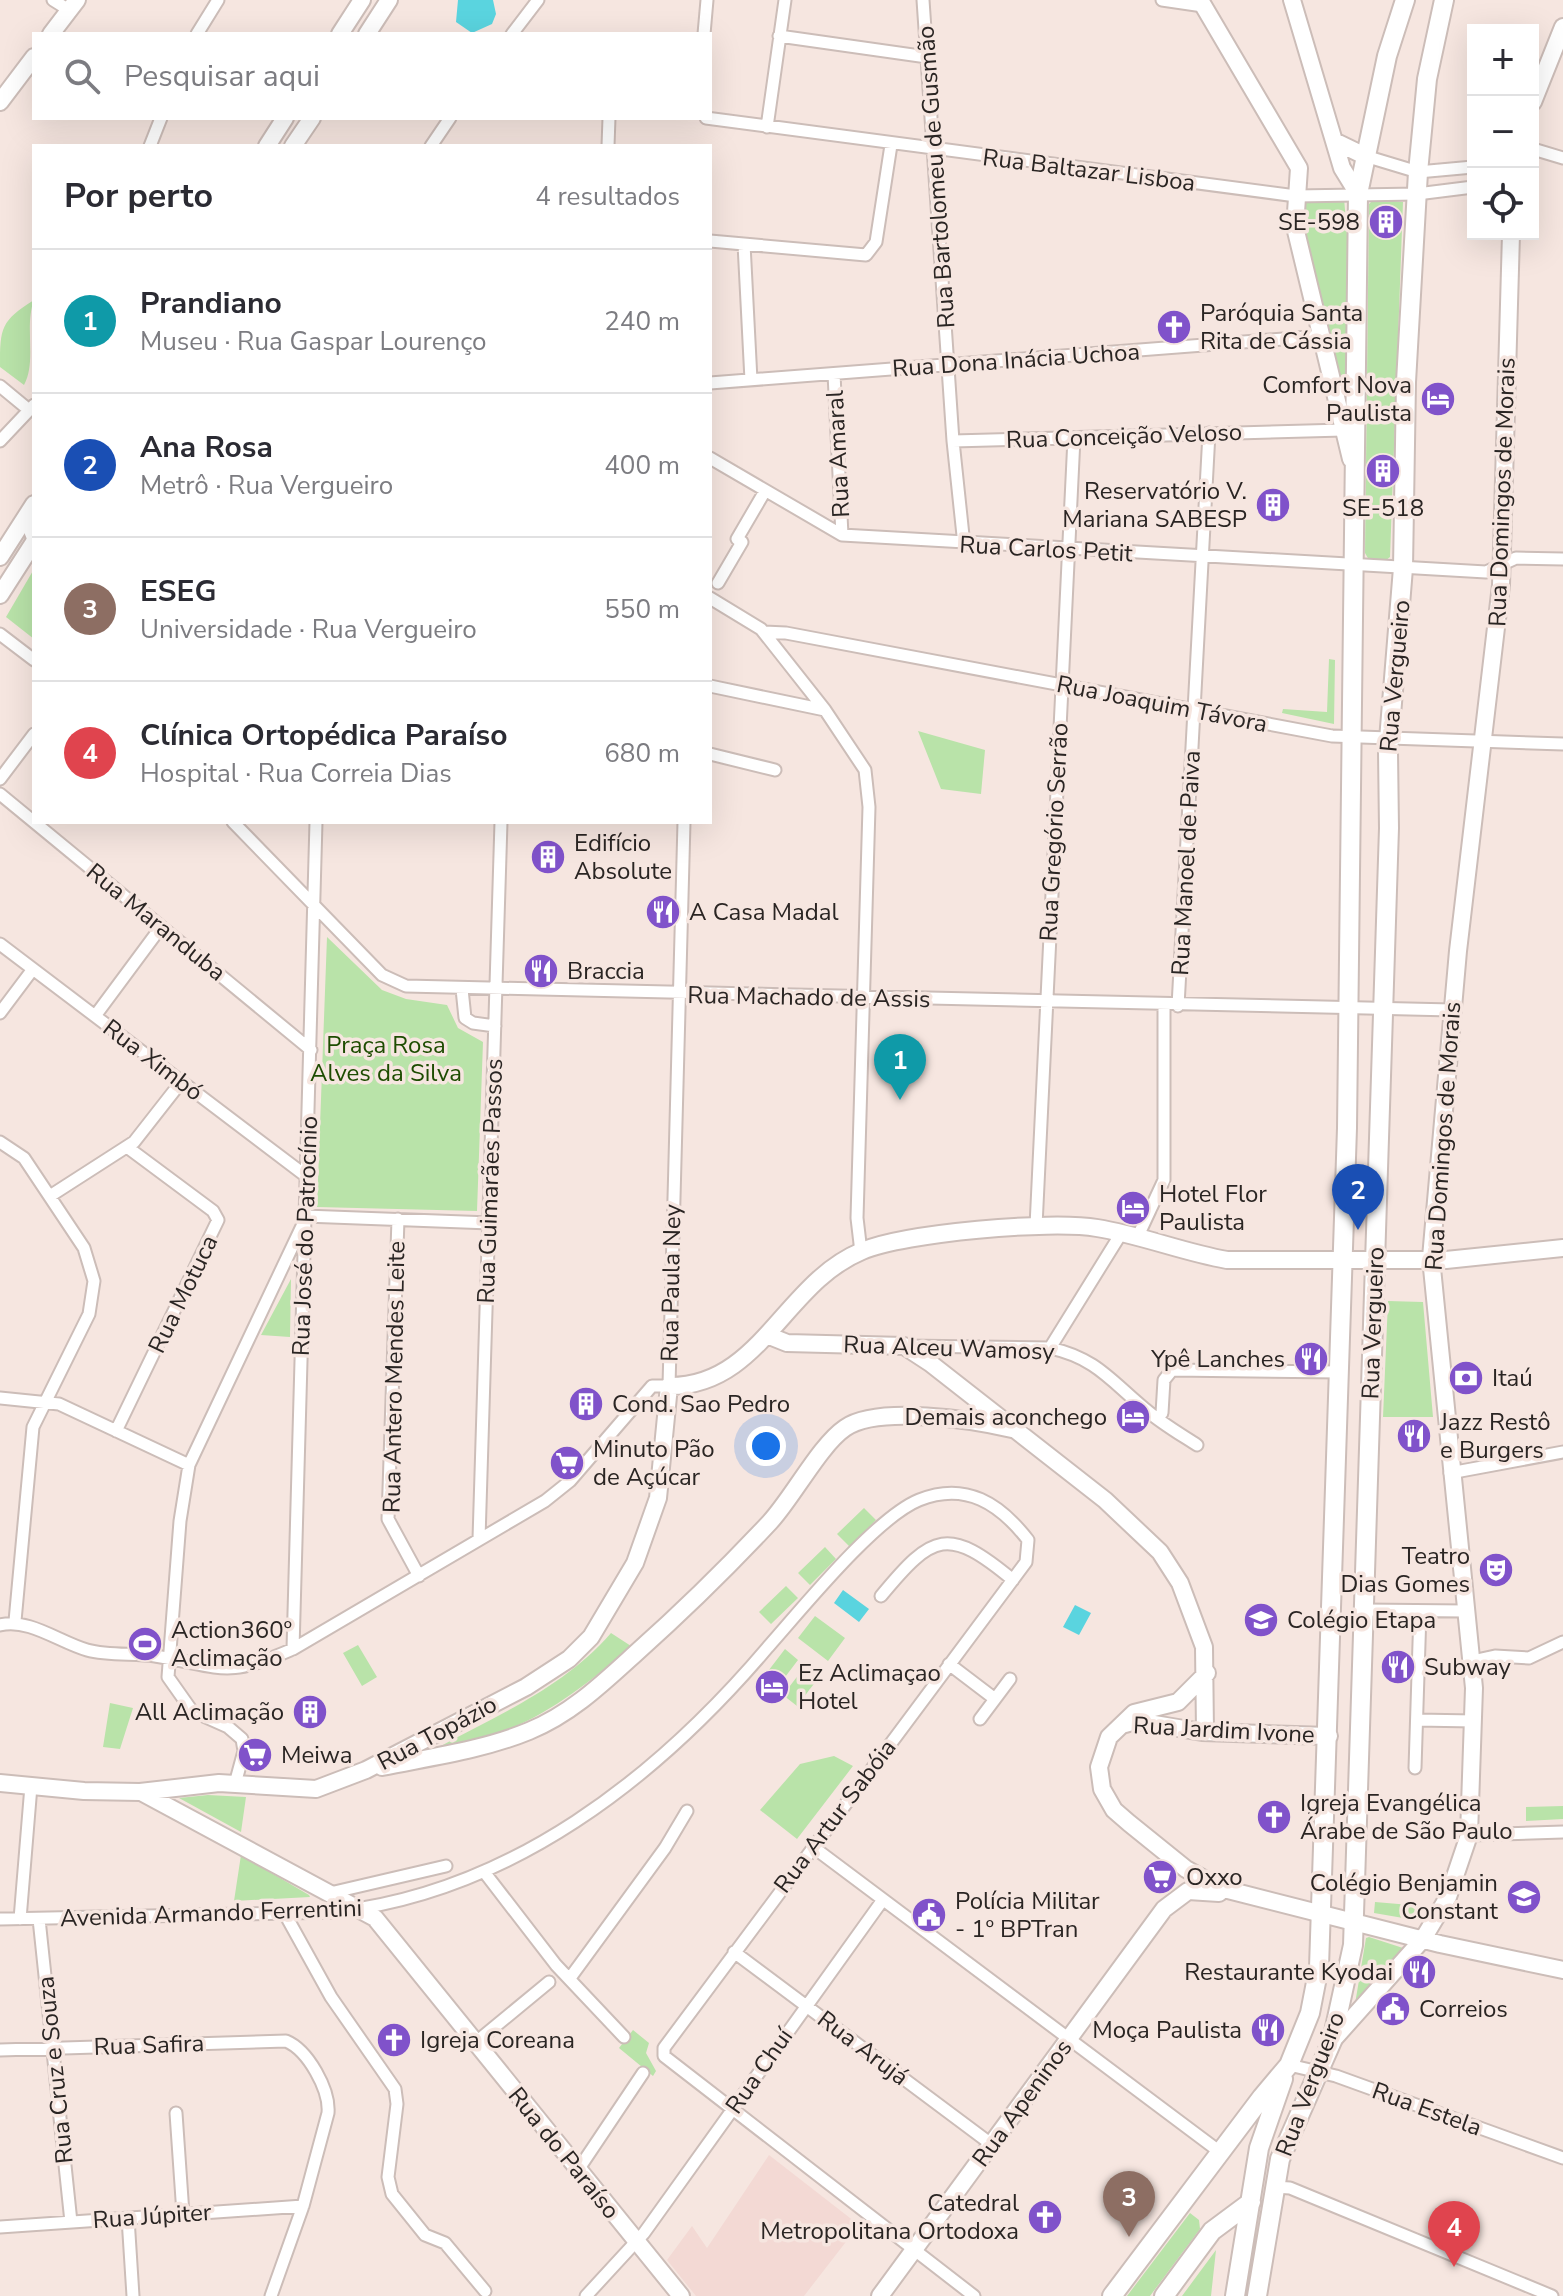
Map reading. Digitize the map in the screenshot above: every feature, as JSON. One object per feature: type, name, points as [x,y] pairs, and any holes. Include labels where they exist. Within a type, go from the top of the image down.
[{"type":"main road","points":[[1358,194],[1387,56],[1405,0]]},
{"type":"main road","name":"Rua Vergueiro","points":[[1164,2296],[1212,2231],[1274,2187],[1287,2137],[1332,2041],[1347,1984],[1355,1920],[1388,739],[1403,568],[1406,382],[1418,172],[1427,79],[1444,0]]},
{"type":"main road","name":"Rua Vergueiro","points":[[1112,2296],[1288,2067],[1314,1994],[1323,1912],[1343,1260],[1353,737],[1353,467],[1358,194]]},
{"type":"main road","points":[[1235,2296],[1248,2205],[1262,2138],[1288,2067]]},
{"type":"main road","points":[[1257,2296],[1274,2187]]},
{"type":"street","points":[[53,0],[73,5],[53,32]]},
{"type":"street","points":[[198,32],[218,0]]},
{"type":"street","points":[[341,32],[362,0]]},
{"type":"street","points":[[368,32],[389,0]]},
{"type":"street","points":[[514,32],[538,0]]},
{"type":"street","points":[[704,32],[707,0]]},
{"type":"street","points":[[767,127],[785,0]]},
{"type":"street","name":"Rua Bartolomeu de Gusmão","points":[[923,0],[953,441],[964,545]]},
{"type":"street","points":[[1162,0],[1201,3]]},
{"type":"street","name":"Rua Vergueiro","points":[[1292,0],[1342,168],[1358,194]]},
{"type":"street","name":"Rua Vergueiro","points":[[1201,3],[1299,168],[1301,176],[1296,196],[1295,227],[1353,467]]},
{"type":"street","points":[[1535,96],[1563,27]]},
{"type":"street","points":[[779,36],[927,57]]},
{"type":"street","points":[[0,102],[32,60]]},
{"type":"street","name":"Rua Baltazar Lisboa","points":[[712,119],[935,151],[1296,196],[1417,194],[1467,188]]},
{"type":"street","points":[[151,144],[160,120]]},
{"type":"street","points":[[268,144],[284,120]]},
{"type":"street","points":[[294,144],[311,120]]},
{"type":"street","points":[[432,144],[449,120]]},
{"type":"street","points":[[608,144],[609,120]]},
{"type":"street","points":[[1334,141],[1365,156],[1418,172],[1467,168]]},
{"type":"street","points":[[712,241],[866,255],[876,242],[891,145]]},
{"type":"street","points":[[1539,151],[1563,158]]},
{"type":"street","name":"Rua Domingos de Morais","points":[[1332,2041],[1423,1939],[1448,1897],[1469,1835],[1474,1721],[1472,1661],[1450,1473],[1431,1261],[1454,1026],[1452,1010],[1502,566],[1511,240]]},
{"type":"street","points":[[744,244],[751,380]]},
{"type":"street","name":"Rua Dona Inácia Uchoa","points":[[712,383],[1322,336]]},
{"type":"street","name":"Rua Amaral","points":[[834,374],[842,535]]},
{"type":"street","points":[[0,386],[31,408],[0,441]]},
{"type":"street","name":"Rua Conceição Veloso","points":[[953,441],[1343,430]]},
{"type":"street","name":"Rua Manoel de Paiva","points":[[1178,1006],[1209,433]]},
{"type":"street","name":"Rua Gregório Serrão","points":[[1036,1226],[1074,438]]},
{"type":"street","name":"Rua Carlos Petit","points":[[712,459],[842,535],[964,545],[1486,572],[1516,558],[1563,559]]},
{"type":"street","points":[[718,583],[742,542],[737,539],[765,491]]},
{"type":"street","points":[[0,557],[32,507]]},
{"type":"street","points":[[0,595],[32,545]]},
{"type":"street","points":[[712,599],[764,632],[859,757],[868,782],[857,1218],[861,1252]]},
{"type":"street","name":"Rua Joaquim Távora","points":[[764,632],[772,630],[1332,736],[1563,744]]},
{"type":"street","points":[[0,634],[32,658]]},
{"type":"street","points":[[712,686],[825,710]]},
{"type":"street","points":[[0,779],[32,737]]},
{"type":"street","points":[[712,754],[775,770]]},
{"type":"street","name":"Rua Maranduba","points":[[0,794],[32,820]]},
{"type":"street","name":"Rua Maranduba","points":[[36,824],[311,1050]]},
{"type":"street","name":"Rua Machado de Assis","points":[[235,824],[393,983],[462,989],[1452,1010]]},
{"type":"street","name":"Rua José do Patrocínio","points":[[293,1649],[316,824]]},
{"type":"street","name":"Rua Guimarães Passos","points":[[479,1539],[501,824]]},
{"type":"street","name":"Rua Paula Ney","points":[[15,1621],[89,1651],[168,1659],[224,1671],[253,1667],[293,1649],[559,1490],[652,1386],[669,1386],[684,824]]},
{"type":"street","points":[[95,1016],[161,927]]},
{"type":"street","name":"Rua Ximbó","points":[[0,944],[306,1176]]},
{"type":"street","points":[[0,1013],[33,969]]},
{"type":"street","points":[[462,989],[465,1018],[473,1023],[495,1026]]},
{"type":"street","points":[[1050,1348],[1164,1180],[1164,1006]]},
{"type":"street","points":[[50,1196],[127,1147],[181,1082]]},
{"type":"street","points":[[0,1142],[24,1158],[87,1254],[95,1293],[89,1314],[42,1403],[31,1436],[15,1621],[0,1625]]},
{"type":"street","name":"Rua Motuca","points":[[116,1431],[218,1220],[213,1211],[127,1147]]},
{"type":"street","points":[[235,1784],[242,1761],[242,1739],[228,1727],[192,1711],[168,1677],[180,1521],[189,1465],[305,1218],[490,1223]]},
{"type":"street","name":"Rua Antero Mendes Leite","points":[[398,1219],[388,1519],[419,1576]]},
{"type":"street","points":[[669,1386],[691,1386],[719,1376],[754,1352],[795,1300],[861,1252],[919,1239],[1073,1225],[1130,1234],[1195,1254],[1227,1260],[1431,1261],[1563,1248]]},
{"type":"street","points":[[274,1285],[289,1268],[303,1266]]},
{"type":"street","name":"Rua Alceu Wamosy","points":[[767,1335],[787,1343],[1050,1348],[1073,1354],[1101,1369],[1156,1417],[1197,1445]]},
{"type":"street","points":[[904,1346],[1105,1500],[1160,1552],[1180,1583],[1204,1647],[1207,1673],[1205,1732]]},
{"type":"street","points":[[1156,1417],[1162,1413],[1164,1380],[1172,1370],[1340,1372]]},
{"type":"street","name":"Rua Topázio","points":[[0,1783],[140,1792],[235,1784],[316,1789],[366,1770],[558,1668],[578,1651],[601,1623],[635,1563],[658,1498],[669,1386]]},
{"type":"street","points":[[0,1398],[59,1404],[189,1465]]},
{"type":"street","points":[[366,1770],[530,1731],[562,1714],[598,1688],[724,1572],[777,1514],[846,1427],[864,1419],[895,1417],[963,1420],[1012,1429]]},
{"type":"street","points":[[1450,1473],[1563,1452]]},
{"type":"street","name":"Avenida Armando Ferrentini","points":[[0,1919],[285,1914],[359,1909],[386,1905],[485,1873],[566,1831],[611,1797],[741,1679],[839,1567],[912,1503],[952,1494],[973,1495],[997,1506],[1028,1540],[1030,1549],[1026,1562],[1013,1580]]},
{"type":"street","points":[[881,1596],[916,1557],[945,1543],[969,1547],[1013,1580]]},
{"type":"street","name":"Rua Artur Sabóia","points":[[732,2110],[664,2056],[664,2048],[1013,1580]]},
{"type":"street","points":[[1364,1610],[1466,1611]]},
{"type":"street","points":[[1415,1768],[1420,1612]]},
{"type":"street","points":[[1472,1661],[1495,1656],[1529,1658],[1563,1642]]},
{"type":"street","points":[[949,1664],[995,1699]]},
{"type":"street","points":[[1207,1673],[1178,1702],[1134,1713],[1119,1726],[1103,1752],[1099,1767],[1102,1789],[1114,1810],[1186,1869],[1237,1894],[1563,1970]]},
{"type":"street","points":[[980,1719],[1010,1679]]},
{"type":"street","points":[[1417,1720],[1474,1721]]},
{"type":"street","name":"Rua Jardim Ivone","points":[[1119,1726],[1136,1721],[1205,1732],[1329,1736]]},
{"type":"street","points":[[432,1736],[424,1747],[435,1756]]},
{"type":"street","points":[[20,1919],[31,1786]]},
{"type":"street","points":[[177,1788],[170,1795],[178,1810]]},
{"type":"street","name":"Rua do Paraíso","points":[[140,1792],[338,1891],[375,1918],[681,2296]]},
{"type":"street","points":[[570,1978],[665,1848],[687,1811]]},
{"type":"street","points":[[1469,1835],[1563,1832]]},
{"type":"street","points":[[813,1847],[1220,2152]]},
{"type":"street","points":[[338,1891],[446,1866]]},
{"type":"street","name":"Rua Apeninos","points":[[880,2296],[1164,1909],[1186,1869]]},
{"type":"street","points":[[485,1873],[570,1978],[624,2037]]},
{"type":"street","name":"Rua Apeninos","points":[[1164,1909],[1188,1891],[1237,1894]]},
{"type":"street","name":"Rua Chuí","points":[[586,2296],[636,2242],[882,1901]]},
{"type":"street","points":[[285,1914],[331,1997],[395,2089],[397,2104],[388,2177],[392,2194],[425,2235],[445,2243],[485,2291]]},
{"type":"street","name":"Rua Cruz e Souza","points":[[39,1919],[71,2222]]},
{"type":"street","name":"Rua Arujá","points":[[734,1952],[991,2144]]},
{"type":"street","points":[[475,2043],[549,1982]]},
{"type":"street","name":"Rua Safira","points":[[0,2050],[286,2041],[297,2045],[329,2101],[303,2206]]},
{"type":"street","name":"Rua Estela","points":[[1288,2067],[1317,2072],[1563,2158]]},
{"type":"street","points":[[578,2170],[643,2073]]},
{"type":"street","points":[[732,2110],[974,2296]]},
{"type":"street","points":[[176,2113],[183,2214]]},
{"type":"street","points":[[1274,2187],[1290,2188],[1552,2296]]},
{"type":"street","points":[[277,2293],[303,2206]]},
{"type":"street","name":"Rua Júpiter","points":[[0,2227],[303,2206]]},
{"type":"street","points":[[128,2218],[133,2296]]},
{"type":"shaded area","points":[[769,2155],[859,2225],[804,2296],[696,2296],[667,2260],[692,2226],[707,2248]]},
{"type":"green space","points":[[1344,198],[1350,295],[1346,392],[1307,274],[1300,225],[1300,201]]},
{"type":"green space","points":[[1374,199],[1403,202],[1390,557],[1385,561],[1369,560],[1365,553],[1369,204]]},
{"type":"green space","points":[[32,301],[30,365],[24,385],[0,367],[2,334],[15,314]]},
{"type":"green space","points":[[32,572],[32,637],[6,617]]},
{"type":"green space","points":[[1329,659],[1335,660],[1334,724],[1282,713],[1283,709],[1327,712]]},
{"type":"green space","points":[[918,731],[985,750],[981,794],[941,789]]},
{"type":"green space","name":"Praça Rosa Alves da Silva","points":[[327,937],[382,990],[406,999],[447,1005],[458,1028],[483,1042],[477,1211],[317,1207]]},
{"type":"green space","points":[[291,1279],[290,1337],[261,1335]]},
{"type":"green space","points":[[1388,1301],[1423,1302],[1433,1417],[1383,1417]]},
{"type":"green space","points":[[864,1508],[876,1520],[850,1547],[837,1534]]},
{"type":"green space","points":[[825,1547],[836,1559],[810,1585],[798,1573]]},
{"type":"green space","points":[[786,1586],[798,1598],[771,1624],[759,1612]]},
{"type":"green space","points":[[815,1616],[845,1638],[828,1661],[798,1638]]},
{"type":"green space","points":[[611,1633],[631,1646],[566,1698],[542,1713],[493,1735],[439,1747],[552,1684],[593,1652]]},
{"type":"green space","points":[[358,1645],[377,1677],[362,1686],[343,1653]]},
{"type":"green space","points":[[785,1649],[798,1660],[776,1689],[762,1679]]},
{"type":"green space","points":[[806,1665],[820,1676],[797,1706],[783,1695]]},
{"type":"green space","points":[[110,1703],[133,1708],[120,1749],[103,1747]]},
{"type":"green space","points":[[834,1756],[853,1766],[797,1839],[760,1810],[800,1764]]},
{"type":"green space","points":[[208,1795],[246,1797],[241,1832],[179,1798]]},
{"type":"green space","points":[[1563,1806],[1563,1819],[1526,1821],[1526,1807]]},
{"type":"green space","points":[[241,1855],[309,1895],[310,1897],[234,1901]]},
{"type":"green space","points":[[1375,1902],[1422,1906],[1409,1919],[1374,1913]]},
{"type":"green space","points":[[1366,1938],[1403,1948],[1355,2004]]},
{"type":"green space","points":[[633,2030],[649,2043],[646,2053],[656,2071],[653,2076],[619,2048]]},
{"type":"green space","points":[[1190,2213],[1199,2220],[1200,2229],[1150,2296],[1127,2296]]},
{"type":"green space","points":[[1216,2250],[1211,2296],[1182,2296]]},
{"type":"water","points":[[458,0],[493,0],[496,14],[492,24],[471,32],[456,22]]},
{"type":"water","points":[[843,1590],[869,1609],[859,1622],[834,1603]]},
{"type":"water","points":[[1075,1605],[1091,1613],[1079,1635],[1063,1627]]},
{"type":"place","name":"SE-598","points":[[1386,222]]},
{"type":"place","name":"Paróquia Santa Rita de Cássia","points":[[1174,327]]},
{"type":"place","name":"Comfort Nova Paulista","points":[[1438,399]]},
{"type":"place","name":"SE-518","points":[[1383,471]]},
{"type":"place","name":"Reservatório V. Mariana SABESP","points":[[1273,505]]},
{"type":"place","name":"Edifício Absolute","points":[[548,857]]},
{"type":"place","name":"A Casa Madal","points":[[663,912]]},
{"type":"place","name":"Braccia","points":[[541,971]]},
{"type":"place","name":"Prandiano","points":[[900,1100]]},
{"type":"place","name":"Hotel Flor Paulista","points":[[1133,1208]]},
{"type":"place","name":"Ana Rosa","points":[[1358,1230]]},
{"type":"place","name":"Ypê Lanches","points":[[1311,1359]]},
{"type":"place","name":"Itaú","points":[[1466,1378]]},
{"type":"place","name":"Cond. Sao Pedro","points":[[586,1404]]},
{"type":"place","name":"Demais aconchego","points":[[1133,1417]]},
{"type":"place","name":"Jazz Restô e Burgers","points":[[1414,1436]]},
{"type":"place","name":"Minuto Pão de Açúcar","points":[[567,1463]]},
{"type":"place","name":"Teatro Dias Gomes","points":[[1496,1570]]},
{"type":"place","name":"Colégio Etapa","points":[[1261,1620]]},
{"type":"place","name":"Action360º Aclimação","points":[[145,1644]]},
{"type":"place","name":"Subway","points":[[1398,1667]]},
{"type":"place","name":"Ez Aclimaçao Hotel","points":[[772,1687]]},
{"type":"place","name":"All Aclimação","points":[[310,1712]]},
{"type":"place","name":"Meiwa","points":[[255,1755]]},
{"type":"place","name":"Igreja Evangélica Árabe de São Paulo","points":[[1274,1817]]},
{"type":"place","name":"Oxxo","points":[[1160,1877]]},
{"type":"place","name":"Colégio Benjamin Constant","points":[[1524,1897]]},
{"type":"place","name":"Polícia Militar - 1º BPTran","points":[[929,1915]]},
{"type":"place","name":"Restaurante Kyodai","points":[[1419,1972]]},
{"type":"place","name":"Correios","points":[[1393,2009]]},
{"type":"place","name":"Moça Paulista","points":[[1268,2030]]},
{"type":"place","name":"Igreja Coreana","points":[[394,2040]]},
{"type":"place","name":"Catedral Metropolitana Ortodoxa","points":[[1045,2217]]},
{"type":"place","name":"ESEG","points":[[1129,2237]]},
{"type":"place","name":"Clínica Ortopédica Paraíso","points":[[1454,2267]]}]
